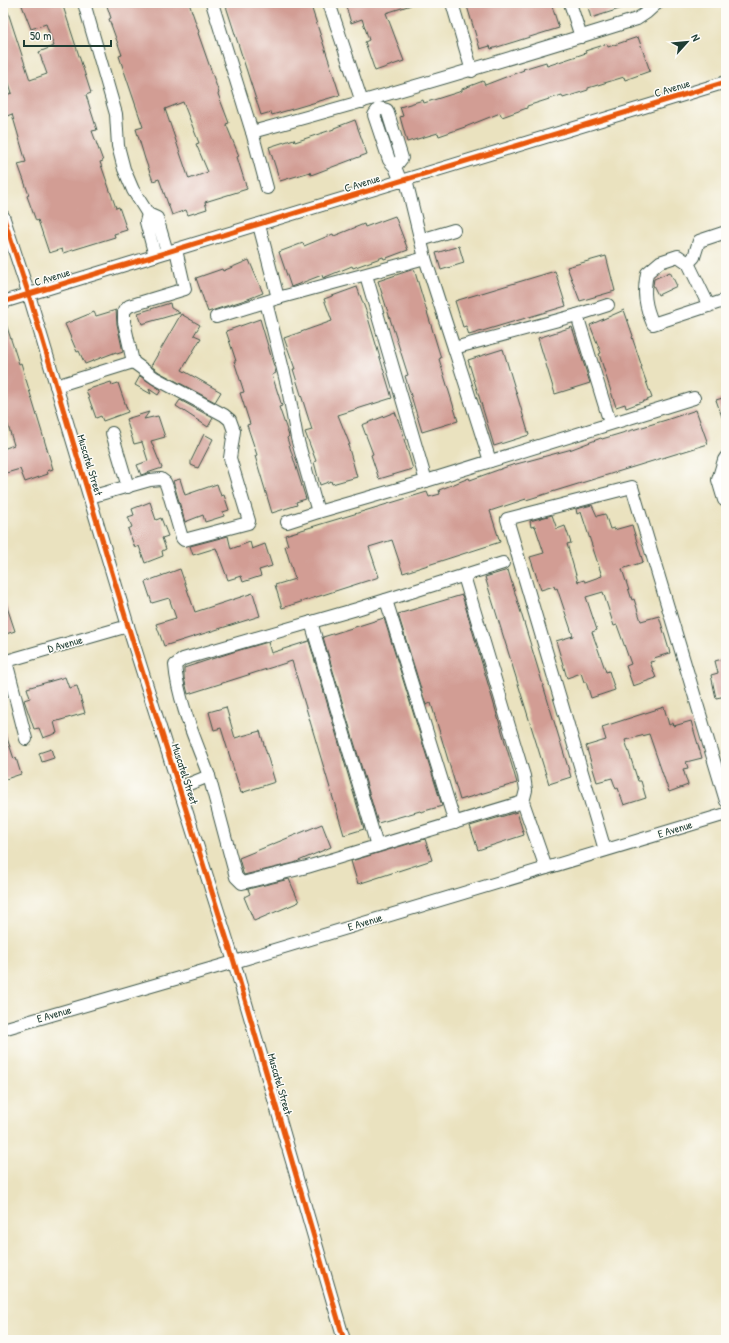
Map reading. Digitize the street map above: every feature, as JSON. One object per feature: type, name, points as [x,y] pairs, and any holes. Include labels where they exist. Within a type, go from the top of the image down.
[{"type":"street","points":[[84,3],[116,114],[118,146],[124,169],[133,190],[148,214],[157,218],[172,251],[185,289],[129,306],[124,311],[124,322],[133,362],[155,378],[224,415],[230,420],[234,431],[230,458],[249,521],[184,540],[182,538],[165,482],[161,478],[90,497]]},
{"type":"street","points":[[212,3],[252,132],[267,188]]},
{"type":"street","points":[[329,3],[362,102]]},
{"type":"street","points":[[452,3],[472,71]]},
{"type":"street","points":[[570,3],[581,37]]},
{"type":"street","points":[[252,132],[362,102],[377,103],[472,71],[637,19],[657,3]]},
{"type":"street","name":"C Avenue","points":[[3,302],[726,82]]},
{"type":"street","points":[[377,103],[387,110],[402,158],[396,167],[403,181],[425,258],[490,461]]},
{"type":"street","points":[[148,214],[146,222],[155,256]]},
{"type":"street","name":"Muscatel Street","points":[[3,216],[29,295],[128,626],[234,962],[344,1340]]},
{"type":"street","points":[[259,225],[278,298]]},
{"type":"street","points":[[421,240],[454,230]]},
{"type":"street","points":[[688,263],[694,257],[698,240],[726,232]]},
{"type":"street","points":[[709,306],[688,263],[678,256],[660,262],[647,273],[644,288],[647,309],[653,324],[709,306],[726,300]]},
{"type":"street","points":[[216,317],[278,298],[425,258]]},
{"type":"street","points":[[366,274],[426,481]]},
{"type":"street","points":[[266,302],[288,389],[297,438],[318,512]]},
{"type":"street","points":[[454,348],[577,315],[608,305]]},
{"type":"street","points":[[577,315],[610,423]]},
{"type":"street","points":[[56,386],[133,362]]},
{"type":"street","points":[[287,522],[426,481],[694,398]]},
{"type":"street","points":[[112,433],[128,487]]},
{"type":"street","points":[[724,500],[718,480],[726,457]]},
{"type":"street","points":[[605,850],[507,519],[632,487],[726,801]]},
{"type":"street","points":[[503,563],[386,600],[183,659],[175,665],[176,676],[186,714],[209,776],[236,877],[242,883],[307,867],[524,802]]},
{"type":"street","points":[[464,576],[524,776],[526,790],[524,802],[546,868]]},
{"type":"street","points":[[386,600],[455,823]]},
{"type":"street","points":[[311,622],[377,846]]},
{"type":"street","name":"D Avenue","points":[[4,662],[128,626]]},
{"type":"street","points":[[4,662],[26,739]]},
{"type":"street","points":[[179,788],[209,776]]},
{"type":"street","name":"E Avenue","points":[[3,1029],[234,962],[726,814]]},
{"type":"building","points":[[3,3],[5,3],[30,80],[47,74],[39,52],[54,46],[46,24],[31,29],[21,3],[62,3],[91,93],[86,95],[97,130],[92,131],[103,161],[100,162],[116,208],[119,207],[127,230],[114,234],[115,237],[63,253],[62,249],[49,253],[38,220],[36,221],[27,196],[29,195],[18,164],[26,162],[12,114],[7,116],[3,104],[3,96],[12,93],[7,77],[3,78]]},
{"type":"building","points":[[106,3],[189,3],[219,93],[218,94],[229,123],[226,124],[239,156],[237,157],[247,189],[205,202],[207,209],[188,215],[186,210],[172,215],[159,179],[153,181],[145,159],[136,129],[143,127],[119,56],[122,55],[109,19],[111,18]],"holes":[[[183,102],[199,143],[196,144],[208,172],[189,179],[165,109]]]},
{"type":"building","points":[[225,3],[310,3],[340,95],[272,115],[271,112],[261,115]]},
{"type":"building","points":[[345,3],[410,3],[411,5],[386,13],[404,61],[375,71],[365,42],[369,40],[362,19],[351,23]]},
{"type":"building","points":[[466,3],[551,3],[559,28],[491,49],[490,46],[480,49]]},
{"type":"building","points":[[587,3],[631,3],[632,5],[591,18]]},
{"type":"building","points":[[638,37],[650,71],[625,80],[624,77],[588,88],[588,90],[563,98],[562,95],[527,106],[527,108],[502,117],[500,113],[439,136],[438,133],[407,142],[400,117],[403,116],[400,107],[423,100],[424,103],[462,91],[462,89],[483,81],[485,85],[524,70],[523,69],[546,62],[547,66],[586,53],[585,51],[607,44],[608,47]]},
{"type":"building","points":[[355,120],[367,154],[311,175],[310,172],[280,181],[269,147],[294,139],[295,142],[334,129]]},
{"type":"building","points":[[395,216],[408,250],[353,268],[352,266],[323,278],[322,275],[291,287],[279,252],[303,243],[304,246],[333,234],[334,236],[364,224],[365,227]]},
{"type":"building","points":[[459,246],[464,263],[441,270],[436,253]]},
{"type":"building","points":[[606,256],[615,291],[580,301],[567,267]]},
{"type":"building","points":[[249,260],[263,293],[208,312],[196,278],[222,269],[223,271]]},
{"type":"building","points":[[414,269],[458,421],[422,432],[405,376],[408,375],[378,281]]},
{"type":"building","points":[[555,271],[566,306],[469,335],[466,326],[463,327],[455,301]]},
{"type":"building","points":[[670,272],[677,286],[658,295],[653,285],[654,279]]},
{"type":"building","points":[[357,287],[366,311],[392,398],[338,415],[350,445],[348,445],[357,477],[332,484],[331,481],[320,485],[314,462],[316,461],[305,432],[312,430],[293,369],[295,369],[284,338],[332,321],[324,299]]},
{"type":"building","points":[[170,303],[171,308],[180,313],[142,324],[138,313]]},
{"type":"building","points":[[116,310],[117,324],[123,352],[117,354],[116,352],[85,364],[79,351],[77,352],[65,324],[94,312],[96,316]]},
{"type":"building","points":[[624,310],[652,398],[626,408],[625,404],[616,407],[599,354],[601,353],[590,325]]},
{"type":"building","points":[[181,314],[200,325],[194,335],[201,338],[182,370],[221,392],[215,402],[159,372],[151,366]]},
{"type":"building","points":[[260,319],[276,373],[272,375],[282,406],[279,407],[289,436],[287,438],[306,499],[296,502],[297,505],[272,513],[255,456],[257,455],[247,425],[250,424],[240,393],[244,392],[226,331]]},
{"type":"building","points":[[3,321],[5,321],[19,364],[21,363],[53,469],[47,471],[48,474],[25,482],[20,469],[3,474],[3,449],[14,445],[3,409]]},
{"type":"building","points":[[572,327],[590,383],[555,394],[538,338]]},
{"type":"building","points":[[503,349],[529,435],[494,446],[468,360]]},
{"type":"building","points":[[140,376],[161,390],[158,395],[149,389],[151,394],[135,385]]},
{"type":"building","points":[[111,382],[112,385],[118,383],[128,412],[103,421],[101,416],[96,418],[86,390]]},
{"type":"building","points":[[726,397],[726,425],[725,425],[716,400]]},
{"type":"building","points":[[180,400],[213,418],[208,427],[176,406]]},
{"type":"building","points":[[696,410],[708,444],[490,511],[500,542],[403,573],[392,540],[369,547],[379,577],[282,608],[275,585],[295,579],[285,546],[288,545],[285,535],[427,492],[429,497],[440,494],[439,490],[469,478],[470,480],[509,466],[572,449],[601,438],[602,439]]},
{"type":"building","points":[[149,412],[144,419],[158,416],[165,437],[151,441],[162,468],[141,475],[137,465],[148,461],[142,442],[134,444],[126,419]]},
{"type":"building","points":[[395,412],[404,436],[413,469],[379,479],[371,455],[373,454],[362,425]]},
{"type":"building","points":[[204,434],[213,439],[198,468],[191,465],[191,461]]},
{"type":"building","points":[[180,479],[185,495],[217,484],[221,496],[224,495],[229,510],[223,512],[224,516],[205,522],[203,515],[185,522],[173,481]]},
{"type":"building","points":[[150,502],[156,520],[161,518],[168,536],[162,538],[166,549],[162,551],[163,556],[145,563],[139,546],[135,548],[128,529],[132,527],[128,517],[134,515],[132,509]]},
{"type":"building","points":[[592,505],[597,516],[605,514],[610,529],[614,528],[614,530],[632,525],[643,562],[622,569],[632,600],[634,599],[641,621],[659,616],[670,653],[654,658],[655,661],[650,662],[656,678],[633,686],[626,666],[631,664],[617,625],[614,626],[603,592],[586,597],[597,630],[592,632],[606,672],[609,671],[615,690],[591,698],[586,682],[584,682],[581,673],[567,678],[556,641],[573,636],[557,588],[555,589],[554,586],[541,590],[530,557],[544,553],[535,526],[531,527],[530,521],[552,515],[557,529],[565,526],[571,543],[567,544],[578,582],[584,580],[585,582],[602,576],[581,512],[577,514],[576,509]]},
{"type":"building","points":[[228,536],[231,549],[250,542],[252,549],[265,544],[272,566],[259,570],[261,576],[243,582],[241,576],[228,580],[216,548],[193,555],[190,546]]},
{"type":"building","points":[[180,569],[195,612],[253,593],[260,616],[164,646],[156,624],[176,618],[169,598],[152,603],[145,582]]},
{"type":"building","points":[[508,570],[571,777],[549,784],[485,577]]},
{"type":"building","points":[[462,595],[517,783],[460,800],[431,703],[426,705],[398,614]]},
{"type":"building","points":[[3,601],[5,601],[15,631],[3,635]]},
{"type":"building","points":[[384,618],[442,806],[378,823],[323,637]]},
{"type":"building","points":[[309,641],[364,829],[344,835],[292,661],[188,694],[184,678],[184,668],[233,652],[268,642],[271,653]]},
{"type":"building","points":[[726,658],[726,696],[716,698],[711,675],[718,673],[715,661]]},
{"type":"building","points":[[65,677],[69,688],[77,686],[85,713],[54,722],[57,733],[43,738],[39,728],[34,729],[24,700],[30,698],[27,688]]},
{"type":"building","points":[[226,707],[235,738],[260,731],[275,782],[241,793],[221,728],[214,730],[209,712]]},
{"type":"building","points":[[664,707],[669,725],[673,723],[674,726],[691,721],[702,758],[686,762],[688,768],[683,769],[688,785],[669,792],[649,734],[625,740],[638,781],[641,781],[646,798],[624,805],[618,788],[616,789],[612,778],[597,782],[586,746],[606,740],[602,727]]},
{"type":"building","points":[[5,732],[14,759],[16,758],[21,774],[3,780],[3,733]]},
{"type":"building","points":[[51,749],[54,758],[42,762],[39,753]]},
{"type":"building","points":[[517,812],[524,835],[478,850],[470,826]]},
{"type":"building","points":[[322,824],[331,847],[294,863],[244,875],[239,858]]},
{"type":"building","points":[[425,839],[432,860],[358,884],[351,861]]},
{"type":"building","points":[[289,879],[299,902],[254,921],[244,897],[250,894],[248,889]]},
{"type":"cycle path","points":[[3,302],[726,82]]},
{"type":"cycle path","points":[[3,216],[29,295],[128,626],[234,962],[344,1340]]}]
